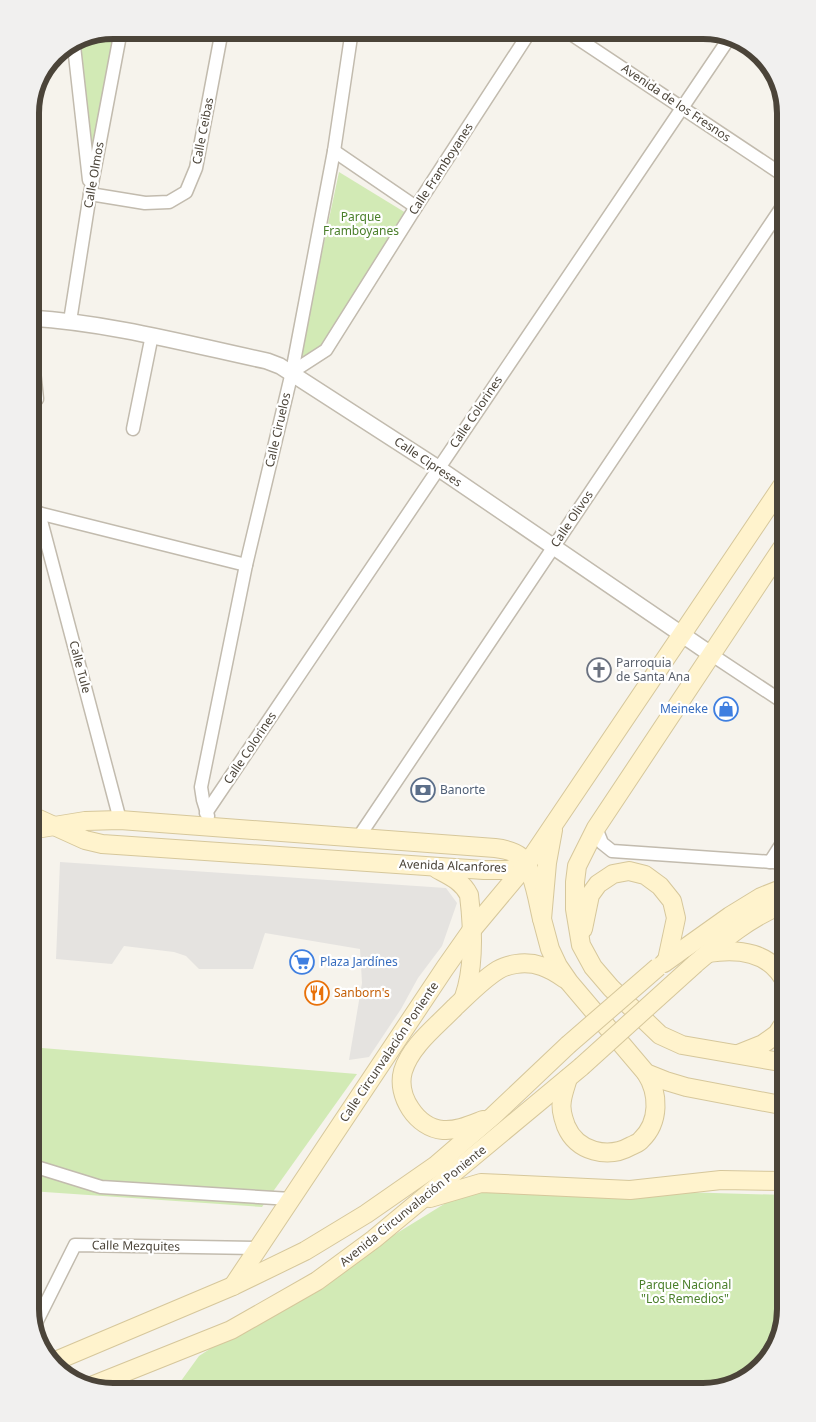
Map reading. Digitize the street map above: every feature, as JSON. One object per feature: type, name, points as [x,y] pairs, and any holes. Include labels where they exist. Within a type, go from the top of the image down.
[{"type":"main road","name":"Calle Circunvalación Poniente","points":[[233,1286],[445,968],[471,931],[527,864],[777,493]]},
{"type":"main road","points":[[777,556],[596,828],[577,866],[575,882],[575,909],[581,944],[593,967],[611,988],[660,1035],[682,1045],[777,1061]]},
{"type":"main road","name":"Avenida Alcanfores","points":[[39,819],[58,826],[85,840],[102,844],[433,867],[508,870],[527,864],[520,856],[513,852],[495,848],[358,838],[210,820],[85,821],[58,826],[39,829]]},
{"type":"main road","points":[[542,919],[547,863],[554,825]]},
{"type":"main road","points":[[527,864],[550,949],[558,966],[569,982],[646,1072],[653,1084],[657,1107],[651,1126],[641,1141],[625,1150],[606,1154],[589,1150],[578,1143],[568,1132],[562,1117],[561,1100],[575,1072]]},
{"type":"main road","points":[[433,867],[464,886],[470,900],[472,967],[463,1000]]},
{"type":"main road","points":[[581,944],[590,896],[598,884],[613,874],[629,871],[645,875],[660,886],[672,901],[676,918],[662,964]]},
{"type":"main road","points":[[662,964],[730,916],[753,902],[777,891]]},
{"type":"main road","points":[[702,959],[739,928],[767,910],[777,906]]},
{"type":"main road","points":[[702,959],[721,951],[748,952],[761,956],[777,970]]},
{"type":"main road","name":"Avenida Circunvalación Poniente","points":[[100,1382],[232,1330],[317,1281],[374,1239],[575,1072],[702,959]]},
{"type":"main road","points":[[493,1116],[456,1130],[442,1130],[428,1126],[416,1116],[407,1103],[402,1085],[403,1072],[408,1059],[421,1041],[485,979],[500,969],[514,964],[541,965],[569,982]]},
{"type":"main road","name":"Avenida Circunvalación Poniente","points":[[59,1360],[233,1286],[305,1251],[366,1214],[435,1166],[493,1116],[568,1045],[662,964]]},
{"type":"main road","points":[[738,1054],[762,1044],[777,1034]]},
{"type":"main road","points":[[646,1072],[686,1087],[777,1104]]},
{"type":"main road","points":[[420,1201],[481,1184],[630,1190],[721,1180],[777,1181]]},
{"type":"street","name":"Calle Olmos","points":[[70,321],[90,194],[119,39]]},
{"type":"street","name":"Calle Ceibas","points":[[90,194],[146,203],[169,202],[186,192],[196,168],[220,39]]},
{"type":"street","name":"Calle Ciruelos","points":[[210,820],[201,787],[246,565],[292,372],[334,151],[351,39]]},
{"type":"street","name":"Calle Framboyanes","points":[[292,372],[326,350],[525,39]]},
{"type":"street","name":"Avenida de los Fresnos","points":[[579,39],[777,171]]},
{"type":"street","name":"Calle Colorines","points":[[210,820],[438,468],[726,43]]},
{"type":"street","points":[[74,50],[90,194]]},
{"type":"street","points":[[334,151],[416,207]]},
{"type":"street","name":"Calle Olivos","points":[[358,838],[777,214]]},
{"type":"street","name":"Calle Cipreses","points":[[39,319],[70,321],[152,335],[267,361],[292,372],[438,468],[777,698]]},
{"type":"street","points":[[133,429],[152,335]]},
{"type":"street","points":[[39,513],[246,565]]},
{"type":"street","name":"Calle Tule","points":[[39,530],[120,820]]},
{"type":"street","points":[[596,828],[602,843],[612,851],[777,862]]},
{"type":"street","points":[[770,862],[777,851]]},
{"type":"street","points":[[39,1168],[101,1187],[291,1200]]},
{"type":"street","name":"Calle Mezquites","points":[[39,1316],[76,1245],[258,1248]]},
{"type":"green space","points":[[103,39],[112,39],[91,164],[78,48]]},
{"type":"green space","name":"Parque Framboyanes","points":[[339,172],[406,213],[323,345],[299,360]]},
{"type":"green space","points":[[39,1048],[357,1074],[262,1207],[39,1192]]},
{"type":"green space","name":"Parque Nacional \"Los Remedios\"","points":[[486,1191],[612,1198],[680,1192],[777,1195],[777,1319],[770,1342],[759,1358],[744,1371],[736,1376],[713,1383],[180,1383],[199,1356],[449,1201]]},
{"type":"shaded area","points":[[60,862],[446,888],[457,903],[442,946],[418,978],[401,1009],[369,1057],[349,1060],[362,983],[360,949],[265,933],[253,969],[199,969],[186,956],[174,952],[124,946],[112,964],[56,959]]},
{"type":"place","name":"Parroquia de Santa Ana","points":[[599,670]]},
{"type":"place","name":"Meineke","points":[[726,709]]},
{"type":"place","name":"Banorte","points":[[423,790]]},
{"type":"place","name":"Plaza Jardínes","points":[[302,962]]},
{"type":"place","name":"Sanborn's","points":[[317,993]]}]
